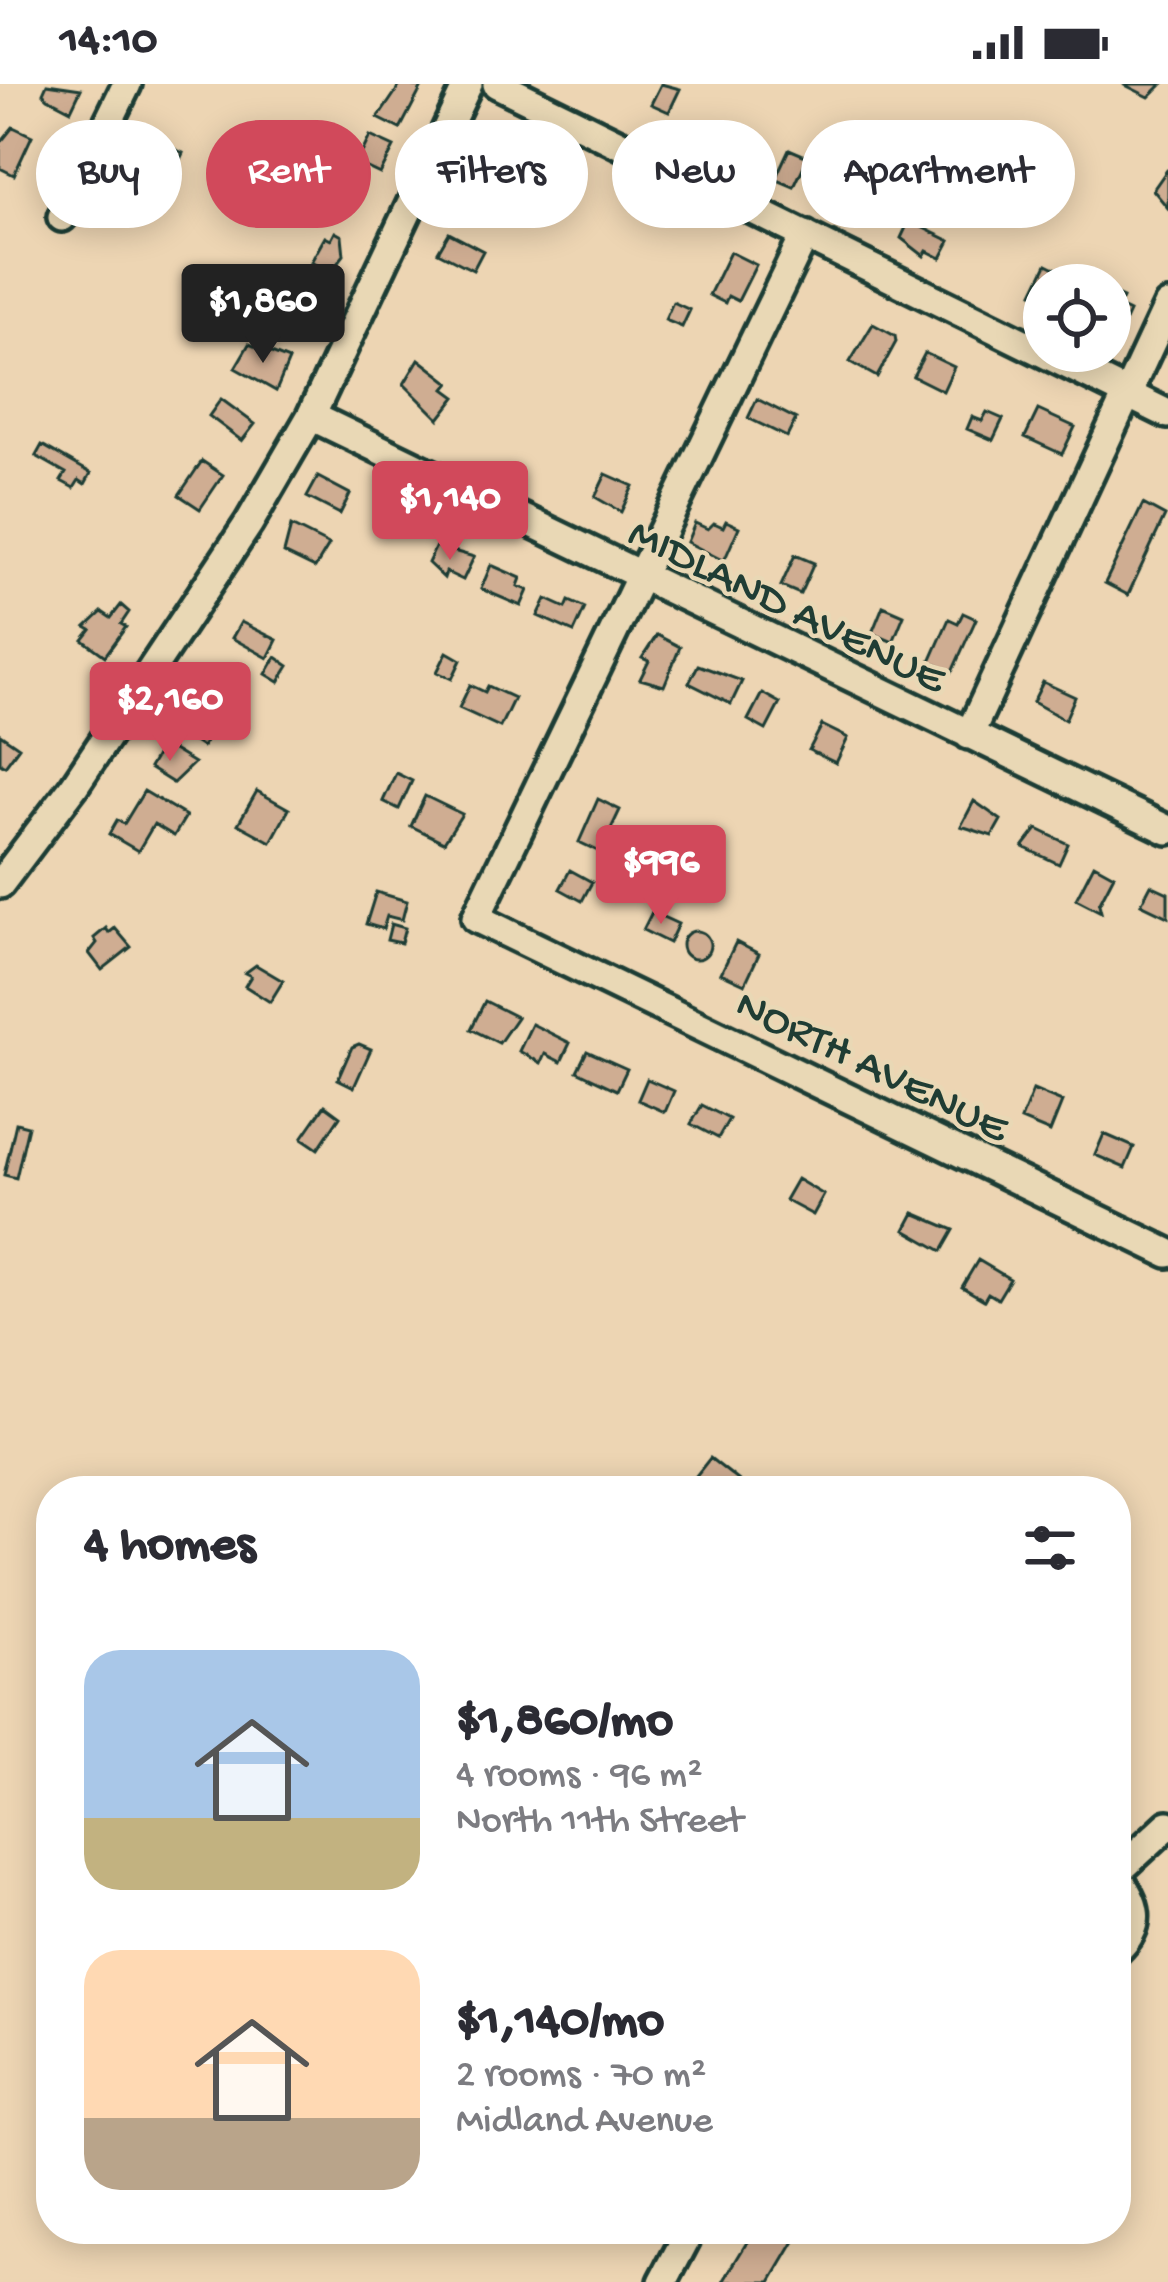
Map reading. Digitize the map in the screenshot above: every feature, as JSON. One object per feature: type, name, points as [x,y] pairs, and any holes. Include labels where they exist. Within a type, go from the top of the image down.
[{"type":"street","points":[[109,120],[127,84]]},
{"type":"street","points":[[0,884],[74,786],[230,552],[311,416],[468,84]]},
{"type":"street","points":[[497,84],[1168,414]]},
{"type":"street","points":[[638,576],[805,236]]},
{"type":"street","points":[[969,735],[1168,306]]},
{"type":"street","name":"MIDLAND AVENUE","points":[[311,416],[1168,830]]},
{"type":"street","name":"NORTH AVENUE","points":[[638,576],[476,919],[1168,1253]]},
{"type":"street","points":[[1131,1860],[1168,1825]]},
{"type":"street","points":[[1131,1897],[1138,1916],[1131,1927]]},
{"type":"street","points":[[663,2282],[683,2244]]},
{"type":"building","points":[[47,84],[81,89],[71,110],[43,93]]},
{"type":"building","points":[[401,84],[422,87],[405,120],[395,120],[395,126],[378,118]]},
{"type":"building","points":[[661,84],[680,89],[669,112],[651,104]]},
{"type":"building","points":[[1123,84],[1162,84],[1149,97]]},
{"type":"building","points":[[13,127],[32,136],[14,175],[0,168],[0,143]]},
{"type":"building","points":[[371,136],[394,147],[380,174],[371,170]]},
{"type":"building","points":[[789,149],[801,154],[801,172],[794,187],[777,180]]},
{"type":"building","points":[[1168,170],[1168,208],[1153,190]]},
{"type":"building","points":[[906,228],[923,228],[950,241],[941,258],[927,251],[924,256],[901,238]]},
{"type":"building","points":[[335,232],[342,236],[344,255],[330,273],[311,262],[325,237],[331,240]]},
{"type":"building","points":[[449,233],[483,251],[473,270],[438,252]]},
{"type":"building","points":[[730,252],[756,265],[738,301],[728,296],[725,303],[709,295]]},
{"type":"building","points":[[282,284],[319,293],[301,334],[272,321]]},
{"type":"building","points":[[673,302],[690,310],[682,327],[665,320]]},
{"type":"building","points":[[873,324],[895,336],[896,342],[877,377],[850,362]]},
{"type":"building","points":[[249,344],[289,360],[276,391],[235,368]]},
{"type":"building","points":[[925,353],[954,367],[943,391],[913,376]]},
{"type":"building","points":[[419,359],[450,383],[445,389],[456,397],[439,419],[404,384]]},
{"type":"building","points":[[221,399],[255,424],[242,441],[209,416]]},
{"type":"building","points":[[757,399],[796,419],[787,437],[748,418]]},
{"type":"building","points":[[1038,410],[1075,427],[1062,454],[1025,437]]},
{"type":"building","points":[[987,412],[1003,419],[993,440],[967,429],[972,417],[982,421]]},
{"type":"building","points":[[42,445],[91,473],[85,484],[79,480],[74,488],[61,481],[66,473],[36,456]]},
{"type":"building","points":[[202,461],[223,475],[200,509],[179,495]]},
{"type":"building","points":[[606,474],[633,486],[621,512],[595,497]]},
{"type":"building","points":[[318,477],[350,494],[340,514],[307,497]]},
{"type":"building","points":[[1143,504],[1165,516],[1128,595],[1105,583]]},
{"type":"building","points":[[726,521],[739,527],[724,561],[687,542],[695,523],[708,529],[714,523],[723,527]]},
{"type":"building","points":[[291,526],[329,545],[315,568],[284,553]]},
{"type":"building","points":[[436,546],[474,557],[463,580],[446,572],[444,578],[428,563]]},
{"type":"building","points":[[795,555],[814,563],[800,594],[781,586]]},
{"type":"building","points":[[491,565],[521,578],[518,586],[528,590],[521,606],[481,589]]},
{"type":"building","points":[[546,599],[566,608],[569,601],[585,608],[574,632],[538,616]]},
{"type":"building","points":[[121,605],[129,612],[121,624],[126,627],[105,656],[83,640],[91,630],[86,627],[102,612],[111,618]]},
{"type":"building","points":[[883,606],[904,615],[893,642],[872,633]]},
{"type":"building","points":[[963,613],[976,619],[952,672],[930,662],[949,619],[958,623]]},
{"type":"building","points":[[241,622],[277,640],[268,658],[232,638]]},
{"type":"building","points":[[657,635],[680,647],[664,686],[640,679],[649,661],[642,658]]},
{"type":"building","points":[[447,652],[461,660],[452,679],[437,672]]},
{"type":"building","points":[[276,657],[289,666],[279,682],[266,674]]},
{"type":"building","points":[[698,665],[742,681],[731,704],[689,683]]},
{"type":"building","points":[[1043,682],[1075,697],[1065,720],[1033,702]]},
{"type":"building","points":[[470,685],[485,692],[488,686],[514,698],[500,727],[459,708]]},
{"type":"building","points":[[762,693],[780,703],[766,730],[748,720]]},
{"type":"building","points":[[184,712],[212,732],[202,747],[173,728]]},
{"type":"building","points":[[822,725],[848,738],[836,763],[809,750]]},
{"type":"building","points":[[0,734],[19,747],[5,766],[0,763]]},
{"type":"building","points":[[163,744],[194,763],[173,783],[149,768]]},
{"type":"building","points":[[396,773],[412,781],[399,809],[383,801]]},
{"type":"building","points":[[144,791],[186,816],[174,836],[154,824],[138,851],[109,834],[117,820],[124,824]]},
{"type":"building","points":[[257,791],[289,809],[271,842],[238,824]]},
{"type":"building","points":[[425,796],[462,814],[444,842],[411,826]]},
{"type":"building","points":[[598,799],[620,810],[600,852],[579,842]]},
{"type":"building","points":[[974,801],[1001,820],[992,836],[961,826]]},
{"type":"building","points":[[1037,829],[1068,844],[1059,864],[1023,847]]},
{"type":"building","points":[[1094,864],[1114,875],[1099,904],[1101,912],[1076,899]]},
{"type":"building","points":[[570,870],[592,882],[582,901],[560,889]]},
{"type":"building","points":[[1151,885],[1168,893],[1168,917],[1141,904]]},
{"type":"building","points":[[376,892],[407,901],[402,920],[387,916],[383,929],[366,924]]},
{"type":"building","points":[[652,912],[678,924],[669,943],[643,930]]},
{"type":"building","points":[[391,924],[405,928],[401,943],[387,940]]},
{"type":"building","points":[[106,928],[109,933],[115,928],[131,947],[102,970],[89,953],[97,943],[94,938]]},
{"type":"building","points":[[696,931],[706,935],[710,945],[706,955],[696,959],[686,955],[682,945],[686,935]]},
{"type":"building","points":[[736,942],[759,954],[745,984],[721,973]]},
{"type":"building","points":[[256,965],[283,981],[270,1002],[245,986],[251,976],[245,973]]},
{"type":"building","points":[[485,1001],[517,1017],[499,1043],[471,1029]]},
{"type":"building","points":[[532,1024],[570,1043],[561,1062],[545,1054],[541,1063],[519,1051]]},
{"type":"building","points":[[359,1044],[371,1049],[354,1087],[338,1079],[352,1047]]},
{"type":"building","points":[[587,1051],[627,1069],[617,1090],[577,1071]]},
{"type":"building","points":[[647,1079],[674,1091],[665,1112],[638,1100]]},
{"type":"building","points":[[1033,1090],[1062,1102],[1050,1132],[1021,1120]]},
{"type":"building","points":[[325,1105],[340,1116],[318,1149],[302,1138]]},
{"type":"building","points":[[702,1105],[729,1119],[718,1138],[691,1124]]},
{"type":"building","points":[[16,1123],[28,1126],[16,1178],[4,1175]]},
{"type":"building","points":[[1104,1134],[1134,1147],[1125,1168],[1095,1155]]},
{"type":"building","points":[[797,1179],[824,1195],[813,1215],[785,1200]]},
{"type":"building","points":[[914,1213],[954,1230],[942,1251],[905,1230]]},
{"type":"building","points":[[978,1260],[1010,1279],[998,1299],[988,1293],[984,1300],[962,1287]]},
{"type":"building","points":[[710,1458],[733,1476],[696,1476]]},
{"type":"building","points":[[746,2244],[793,2244],[771,2282],[723,2282]]}]
